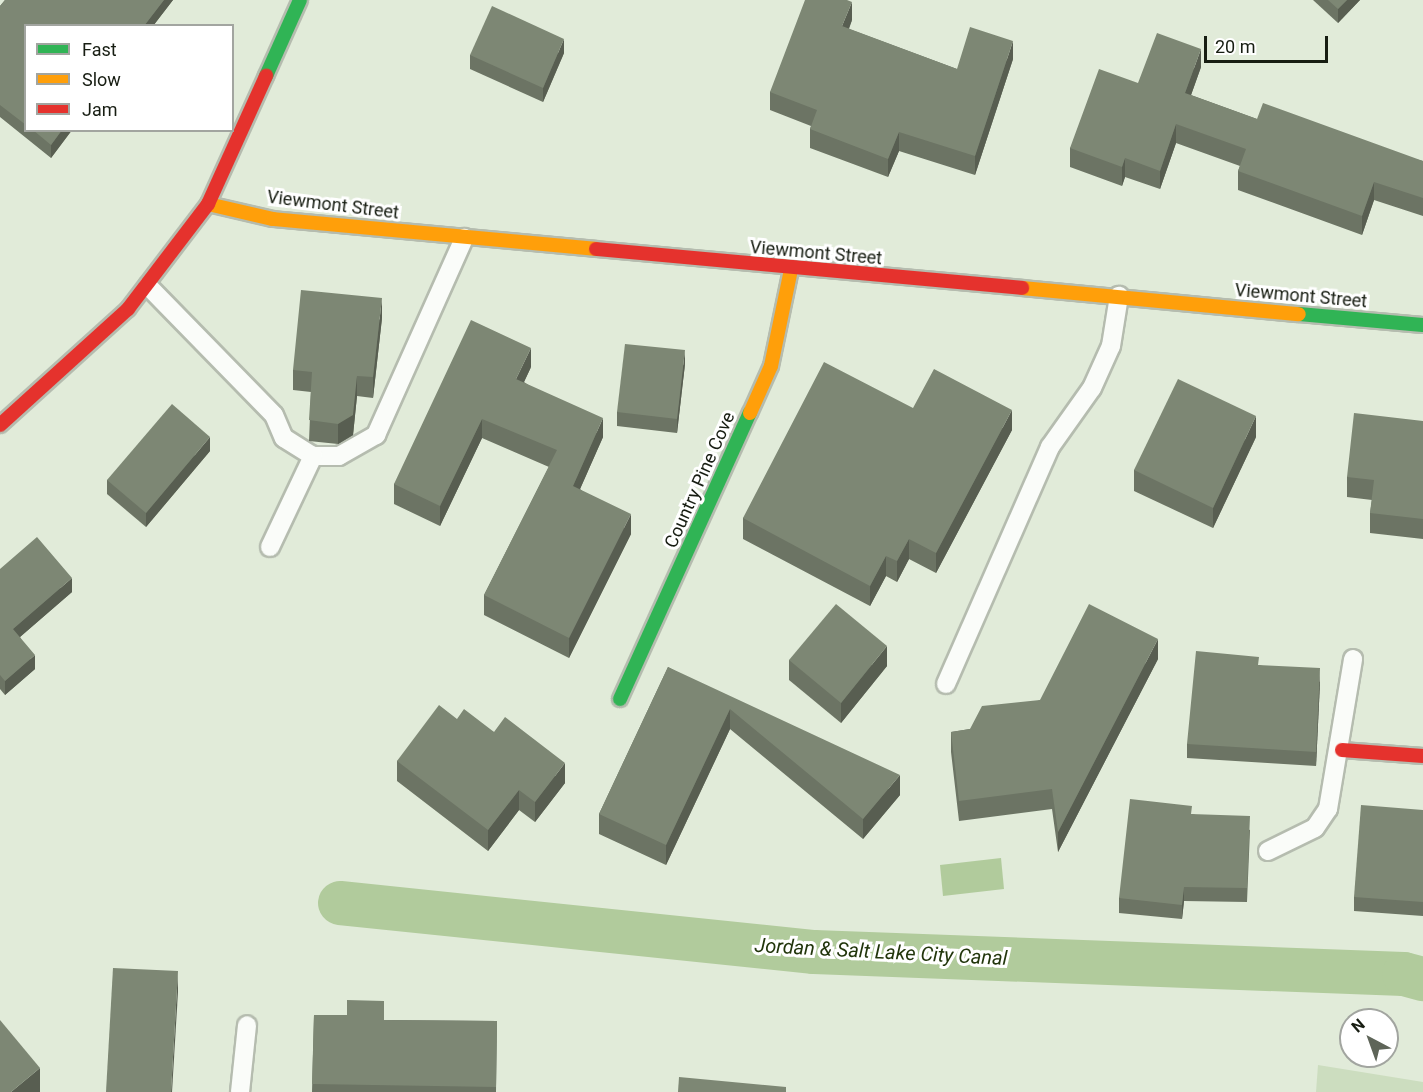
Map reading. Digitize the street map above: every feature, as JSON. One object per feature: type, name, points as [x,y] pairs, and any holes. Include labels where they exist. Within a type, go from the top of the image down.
[{"type":"street","points":[[0,425],[108,330],[148,286],[208,204],[300,0]]},
{"type":"street","name":"Viewmont Street","points":[[208,204],[273,219],[1423,326]]},
{"type":"street","name":"Country Pine Cove","points":[[620,699],[771,366],[791,269]]},
{"type":"street","points":[[1342,750],[1423,756]]},
{"type":"lane","points":[[148,286],[274,415],[284,438],[313,456],[339,456],[376,435],[464,238]]},
{"type":"lane","points":[[946,684],[1045,456],[1092,388],[1111,346],[1119,296]]},
{"type":"lane","points":[[270,547],[313,456]]},
{"type":"lane","points":[[1269,851],[1315,828],[1328,809],[1342,750],[1353,659]]},
{"type":"lane","points":[[240,1092],[247,1025]]},
{"type":"shaded area","points":[[1001,858],[1004,889],[943,896],[940,865]]},
{"type":"shaded area","points":[[1318,1065],[1423,1082],[1423,1092],[1316,1092]]},
{"type":"building","points":[[5,0],[164,0],[146,24],[24,24],[24,123],[0,105],[0,6]]},
{"type":"building","points":[[805,0],[852,2],[842,26],[957,69],[970,27],[1013,41],[975,156],[899,132],[888,159],[810,129],[817,110],[770,92]]},
{"type":"building","points":[[1328,0],[1347,0],[1338,9]]},
{"type":"building","points":[[492,6],[564,39],[543,88],[470,55]]},
{"type":"building","points":[[1157,33],[1201,49],[1185,93],[1257,119],[1263,103],[1423,161],[1423,198],[1374,182],[1362,216],[1238,171],[1246,149],[1176,124],[1160,171],[1125,158],[1122,167],[1070,148],[1099,69],[1138,83]]},
{"type":"building","points":[[35,132],[61,132],[51,145]]},
{"type":"building","points":[[301,290],[382,298],[373,377],[357,376],[353,415],[338,424],[309,420],[312,372],[293,370]]},
{"type":"building","points":[[471,320],[531,348],[516,379],[603,418],[573,486],[631,514],[569,638],[484,595],[557,450],[482,419],[440,506],[394,484]]},
{"type":"building","points":[[625,344],[685,350],[677,419],[617,412]]},
{"type":"building","points":[[824,362],[913,408],[934,369],[1012,410],[936,553],[909,539],[897,561],[886,556],[870,586],[743,518]]},
{"type":"building","points":[[1178,379],[1256,416],[1213,508],[1134,470]]},
{"type":"building","points":[[172,404],[210,437],[146,513],[107,480]]},
{"type":"building","points":[[1354,413],[1423,421],[1423,519],[1370,513],[1374,480],[1347,477]]},
{"type":"building","points":[[37,537],[72,578],[13,629],[35,655],[5,681],[0,675],[0,569]]},
{"type":"building","points":[[836,604],[887,646],[841,703],[789,660]]},
{"type":"building","points":[[1089,604],[1158,639],[1058,832],[1052,789],[959,801],[951,732],[970,729],[982,706],[1040,700]]},
{"type":"building","points":[[1196,651],[1259,657],[1258,665],[1320,668],[1316,752],[1187,744]]},
{"type":"building","points":[[668,667],[900,775],[863,819],[730,709],[666,845],[599,814]]},
{"type":"building","points":[[439,705],[457,719],[464,709],[494,732],[505,717],[565,763],[535,802],[519,790],[488,830],[397,761]]},
{"type":"building","points":[[1130,799],[1192,806],[1191,814],[1250,816],[1247,888],[1184,887],[1182,905],[1119,898]]},
{"type":"building","points":[[1361,805],[1423,810],[1423,902],[1354,897]]},
{"type":"building","points":[[113,968],[178,971],[171,1092],[106,1092]]},
{"type":"building","points":[[347,1000],[384,1001],[384,1020],[497,1021],[496,1087],[312,1084],[314,1015],[347,1015]]},
{"type":"building","points":[[0,1020],[40,1068],[11,1092],[0,1092]]},
{"type":"building","points":[[679,1077],[786,1087],[786,1092],[678,1092]]},
{"type":"waterway","name":"Jordan & Salt Lake City Canal","points":[[340,903],[814,952],[1404,974],[1423,979]]},
{"type":"traffic: fast","points":[[266,76],[300,0]]},
{"type":"traffic: fast","points":[[1299,314],[1423,325]]},
{"type":"traffic: fast","points":[[620,699],[750,413]]},
{"type":"traffic: slow","points":[[208,204],[273,219],[596,249]]},
{"type":"traffic: slow","points":[[750,413],[771,366],[791,269]]},
{"type":"traffic: slow","points":[[1022,288],[1299,314]]},
{"type":"traffic: jam","points":[[0,425],[128,309],[208,204],[266,76]]},
{"type":"traffic: jam","points":[[596,249],[1022,288]]},
{"type":"traffic: jam","points":[[1342,750],[1423,756]]}]
